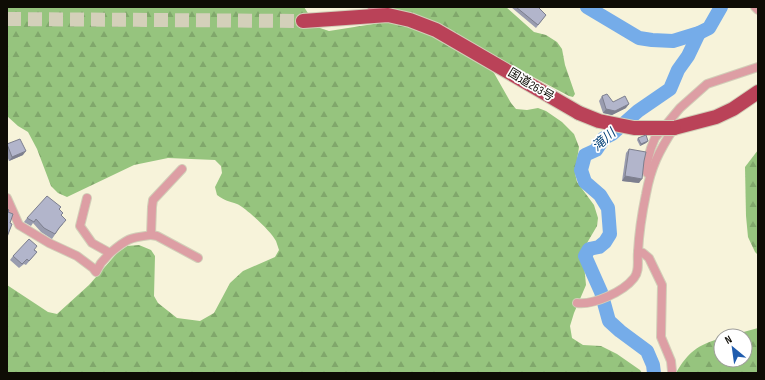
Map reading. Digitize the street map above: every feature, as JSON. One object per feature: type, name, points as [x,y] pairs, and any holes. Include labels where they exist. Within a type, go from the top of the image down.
[{"type":"highway","name":"国道263号","points":[[303,21],[388,15],[410,20],[436,30],[579,113],[600,121],[634,128],[674,128],[716,117],[733,109],[758,92]]},
{"type":"street","points":[[372,7],[388,15]]},
{"type":"street","points":[[755,7],[758,10]]},
{"type":"street","points":[[650,175],[646,173],[646,166],[655,138],[680,108],[707,84],[758,67]]},
{"type":"street","points":[[577,303],[585,304],[611,295],[624,288],[634,278],[638,269],[638,252],[650,175],[656,158],[674,128]]},
{"type":"street","points":[[151,235],[153,200],[182,169]]},
{"type":"street","points":[[7,198],[19,225],[49,243],[76,256],[93,268],[96,272],[101,263],[110,253],[125,240],[132,237],[151,235],[157,236],[198,258]]},
{"type":"street","points":[[87,198],[80,226],[92,243],[110,253]]},
{"type":"street","points":[[638,252],[643,252],[649,258],[662,285],[661,337],[671,361],[672,371]]},
{"type":"green space","points":[[7,7],[304,7],[317,27],[329,31],[386,22],[406,24],[427,31],[481,61],[494,73],[516,109],[527,110],[538,108],[546,111],[562,122],[574,134],[579,147],[575,173],[577,182],[594,205],[598,218],[597,226],[587,243],[583,254],[586,285],[570,326],[572,338],[583,345],[601,346],[617,354],[642,373],[7,373],[7,285],[48,312],[57,314],[89,285],[118,252],[127,246],[139,245],[151,250],[155,256],[154,296],[158,303],[177,318],[200,321],[214,313],[230,283],[243,271],[275,257],[279,250],[274,237],[252,215],[241,206],[225,200],[217,195],[215,187],[222,173],[221,166],[215,160],[168,158],[134,165],[67,197],[58,193],[51,186],[37,149],[28,132],[18,126],[7,116]]},
{"type":"green space","points":[[380,7],[506,7],[534,32],[546,35],[557,42],[562,49],[565,65],[575,94],[573,97],[569,96],[488,53]]},
{"type":"green space","points":[[758,150],[758,255],[748,237],[745,167]]},
{"type":"green space","points":[[758,328],[758,373],[676,373],[694,350],[713,341],[713,368],[753,368],[753,329]]},
{"type":"building","points":[[516,7],[538,7],[546,15],[538,25]]},
{"type":"building","points":[[607,94],[613,102],[625,96],[629,104],[615,111],[606,109],[602,96]]},
{"type":"building","points":[[646,135],[648,141],[641,144],[638,138]]},
{"type":"building","points":[[20,139],[26,151],[12,157],[7,144]]},
{"type":"building","points":[[629,149],[646,152],[642,179],[625,176]]},
{"type":"building","points":[[47,196],[61,207],[59,209],[63,213],[61,215],[66,220],[55,234],[44,228],[36,219],[34,222],[27,218]]},
{"type":"building","points":[[7,209],[9,210],[8,212],[13,214],[10,223],[12,224],[7,237]]},
{"type":"building","points":[[29,239],[37,246],[34,250],[37,252],[29,261],[27,259],[22,264],[13,256]]},
{"type":"waterway","points":[[587,7],[639,38],[673,41],[699,33],[709,28],[721,7]]},
{"type":"waterway","name":"滝川","points":[[654,373],[653,365],[647,351],[609,321],[601,292],[585,256],[589,249],[599,247],[605,242],[610,234],[608,208],[600,195],[585,182],[581,170],[585,155],[596,150],[604,138],[612,134],[638,111],[670,89],[678,70],[688,56],[699,33]]},
{"type":"tunnel","points":[[7,19],[303,21]]}]
